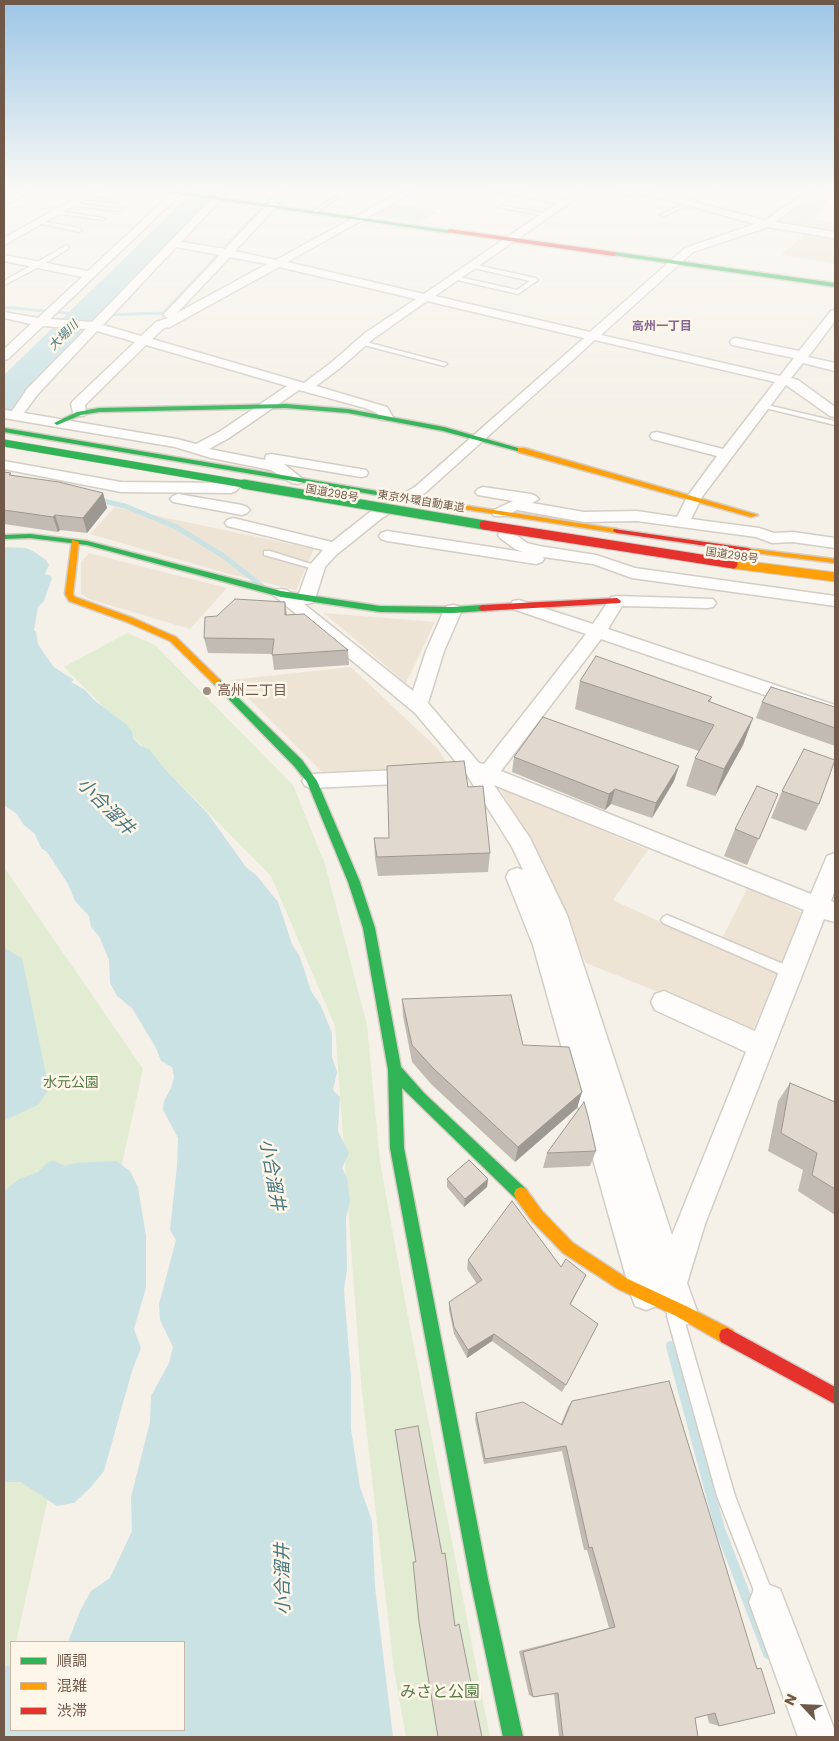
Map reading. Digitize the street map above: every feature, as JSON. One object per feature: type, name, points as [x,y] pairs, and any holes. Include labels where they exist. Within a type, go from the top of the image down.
[{"type":"main road","points":[[725,269],[835,285]]},
{"type":"main road","points":[[57,423],[79,413],[99,410],[267,406],[314,408],[386,416],[479,438],[754,515]]},
{"type":"main road","name":"国道298号","points":[[4,430],[500,514],[683,542],[835,561]]},
{"type":"main road","name":"東京外環自動車道","points":[[4,434],[469,514],[835,566]]},
{"type":"main road","name":"国道298号","points":[[4,445],[376,515],[741,571],[835,582]]},
{"type":"main road","name":"東京外環自動車道","points":[[4,445],[487,526],[676,556],[835,577]]},
{"type":"main road","points":[[4,537],[30,536],[106,547],[281,594],[380,609],[453,610],[619,601]]},
{"type":"main road","points":[[75,542],[68,594],[72,599],[130,620],[173,639],[298,763],[312,781],[354,882],[368,928],[396,1070],[399,1157],[477,1570],[513,1737]]},
{"type":"main road","points":[[396,1070],[419,1096],[520,1192],[537,1216],[568,1248],[623,1284],[646,1295],[675,1300],[835,1396]]},
{"type":"street","points":[[63,269],[90,274]]},
{"type":"street","points":[[4,356],[95,269]]},
{"type":"street","points":[[9,415],[149,269]]},
{"type":"street","points":[[79,413],[78,404],[160,325],[213,269]]},
{"type":"street","points":[[160,325],[166,324],[267,269]]},
{"type":"street","points":[[300,269],[782,380],[793,383],[835,414]]},
{"type":"street","points":[[198,449],[302,386],[467,269]]},
{"type":"street","points":[[306,599],[317,567],[335,548],[376,515],[420,490],[667,269]]},
{"type":"street","points":[[682,522],[695,497],[726,454],[835,313]]},
{"type":"street","points":[[4,315],[47,315],[93,326],[370,405],[382,410],[386,416]]},
{"type":"street","points":[[736,342],[835,367]]},
{"type":"street","points":[[9,415],[176,443],[211,454],[276,466],[297,480]]},
{"type":"street","points":[[657,436],[726,454]]},
{"type":"street","points":[[198,449],[218,450],[361,473]]},
{"type":"street","points":[[4,465],[121,487],[238,516],[335,548]]},
{"type":"street","points":[[121,487],[231,488]]},
{"type":"street","points":[[483,492],[581,506],[602,516]]},
{"type":"street","points":[[500,514],[515,505],[584,516],[637,516],[759,533],[772,538]]},
{"type":"street","points":[[506,535],[521,546],[536,551],[596,560],[632,573],[835,601]]},
{"type":"street","points":[[387,536],[588,567],[609,565]]},
{"type":"street","points":[[683,542],[793,537],[835,543]]},
{"type":"street","points":[[478,771],[597,632],[627,590],[632,573]]},
{"type":"street","points":[[281,594],[418,704],[478,771],[522,844],[555,916],[675,1300]]},
{"type":"street","points":[[619,601],[707,603]]},
{"type":"street","points":[[519,606],[835,712]]},
{"type":"street","points":[[418,704],[435,652],[453,610]]},
{"type":"street","points":[[312,781],[478,771],[827,909]]},
{"type":"street","points":[[675,1300],[690,1224],[791,973],[827,909],[835,862]]},
{"type":"street","points":[[517,877],[545,945],[646,1295]]},
{"type":"street","points":[[664,1002],[761,1046]]},
{"type":"street","points":[[767,1602],[818,1737]]},
{"type":"lane","points":[[4,283],[31,269]]},
{"type":"lane","points":[[455,278],[518,292],[535,280],[487,269]]},
{"type":"lane","points":[[362,343],[444,364]]},
{"type":"lane","points":[[763,406],[835,423]]},
{"type":"lane","points":[[267,553],[317,567]]},
{"type":"lane","points":[[666,920],[791,973]]},
{"type":"lane","points":[[675,1300],[726,1496],[767,1602]]},
{"type":"shaded area","points":[[115,507],[314,549],[296,590],[229,574],[90,534]]},
{"type":"shaded area","points":[[89,553],[227,588],[190,629],[89,599],[81,594],[81,562]]},
{"type":"shaded area","points":[[324,613],[435,622],[406,683]]},
{"type":"shaded area","points":[[351,667],[438,749],[450,768],[322,772],[230,680]]},
{"type":"shaded area","points":[[499,787],[648,850],[613,900],[717,948],[748,887],[805,914],[753,1030],[586,963],[531,844]]},
{"type":"green space","name":"みさと公園","points":[[127,633],[155,645],[293,785],[325,864],[367,1025],[380,1162],[490,1737],[406,1737],[394,1670],[361,1383],[335,1026],[271,876],[64,667]]},
{"type":"green space","name":"水元公園","points":[[4,867],[143,1069],[16,1641],[10,1641],[10,1669],[4,1698]]},
{"type":"water","name":"大場川","points":[[113,269],[143,269],[56,359],[4,420],[4,375]]},
{"type":"water","name":"小合溜井","points":[[4,547],[26,548],[46,560],[49,565],[45,574],[52,578],[44,601],[38,607],[34,630],[38,644],[54,667],[74,680],[71,682],[85,690],[94,700],[127,725],[133,734],[133,738],[141,746],[149,749],[164,768],[208,814],[246,867],[257,876],[278,902],[292,944],[300,957],[311,991],[321,1006],[332,1033],[332,1057],[337,1072],[333,1090],[340,1097],[338,1131],[349,1153],[342,1168],[347,1177],[350,1202],[346,1218],[347,1269],[344,1290],[351,1377],[351,1429],[360,1487],[372,1521],[375,1587],[393,1737],[4,1737],[4,1668],[8,1665],[10,1667],[10,1731],[185,1731],[185,1641],[68,1641],[80,1611],[91,1591],[110,1578],[132,1531],[131,1497],[150,1422],[151,1396],[169,1363],[173,1347],[160,1320],[159,1304],[176,1240],[170,1230],[178,1138],[163,1110],[164,1101],[174,1077],[172,1067],[161,1061],[156,1048],[132,1008],[117,996],[110,983],[109,960],[99,936],[91,927],[89,916],[75,901],[68,884],[47,852],[41,848],[35,834],[23,824],[17,814],[4,805]]},
{"type":"water","points":[[4,948],[22,958],[49,1089],[38,1105],[5,1120]]},
{"type":"water","points":[[54,1161],[65,1166],[75,1163],[116,1161],[130,1171],[138,1187],[146,1236],[146,1288],[134,1329],[141,1348],[132,1371],[104,1471],[74,1503],[57,1506],[21,1482],[4,1482],[4,1191],[19,1179],[38,1172],[48,1162]]},
{"type":"building","points":[[4,472],[11,473],[9,475],[59,482],[103,493],[83,518],[55,515],[53,517],[4,510]]},
{"type":"building","points":[[235,599],[285,602],[285,615],[304,614],[348,650],[272,655],[274,639],[204,638],[205,617],[217,616]]},
{"type":"building","points":[[596,656],[712,697],[708,701],[753,718],[724,769],[695,758],[714,725],[580,681]]},
{"type":"building","points":[[771,687],[835,707],[835,728],[762,702]]},
{"type":"building","points":[[543,717],[679,766],[656,803],[615,789],[609,794],[514,757]]},
{"type":"building","points":[[804,749],[835,760],[819,804],[782,791]]},
{"type":"building","points":[[464,761],[468,787],[483,786],[490,853],[377,857],[374,838],[389,838],[387,766]]},
{"type":"building","points":[[757,786],[778,794],[759,839],[735,829]]},
{"type":"building","points":[[511,995],[523,1045],[569,1047],[582,1092],[518,1147],[433,1068],[412,1045],[402,999]]},
{"type":"building","points":[[790,1083],[835,1102],[835,1189],[812,1175],[817,1153],[781,1133]]},
{"type":"building","points":[[584,1102],[596,1151],[547,1153]]},
{"type":"building","points":[[469,1160],[488,1179],[465,1199],[447,1179]]},
{"type":"building","points":[[512,1201],[561,1267],[566,1259],[586,1275],[570,1304],[598,1324],[566,1385],[494,1334],[468,1350],[454,1327],[449,1302],[482,1280],[468,1260]]},
{"type":"building","points":[[669,1381],[757,1669],[761,1668],[775,1713],[719,1726],[715,1713],[695,1718],[698,1737],[563,1737],[558,1693],[533,1697],[523,1652],[615,1627],[592,1547],[589,1548],[566,1446],[485,1459],[476,1413],[523,1402],[562,1425],[572,1401]]},
{"type":"building","points":[[418,1426],[442,1554],[445,1553],[455,1626],[459,1624],[482,1737],[438,1737],[419,1622],[413,1562],[416,1562],[395,1430]]},
{"type":"waterway","points":[[105,315],[163,313],[204,269]]},
{"type":"waterway","name":"大場川","points":[[4,307],[75,314]]},
{"type":"waterway","points":[[99,500],[125,506],[176,527],[222,555],[262,586]]},
{"type":"waterway","points":[[671,1346],[720,1529],[768,1654]]},
{"type":"traffic: fast","points":[[723,269],[835,285]]},
{"type":"traffic: fast","points":[[57,423],[79,413],[99,410],[286,406],[348,411],[444,429],[521,450]]},
{"type":"traffic: fast","points":[[4,430],[406,498]]},
{"type":"traffic: fast","points":[[4,443],[484,525]]},
{"type":"traffic: fast","points":[[4,537],[30,536],[87,543],[281,594],[380,609],[453,610],[482,608]]},
{"type":"traffic: fast","points":[[217,682],[298,763],[312,781],[354,882],[369,928],[395,1070],[419,1097],[521,1194]]},
{"type":"traffic: fast","points":[[395,1070],[397,1148],[479,1579],[513,1737]]},
{"type":"traffic: slow","points":[[521,450],[754,515]]},
{"type":"traffic: slow","points":[[406,498],[617,531]]},
{"type":"traffic: slow","points":[[75,542],[69,594],[72,599],[130,620],[173,639],[217,682]]},
{"type":"traffic: slow","points":[[748,550],[835,561]]},
{"type":"traffic: slow","points":[[733,564],[835,577]]},
{"type":"traffic: slow","points":[[521,1194],[537,1216],[568,1248],[592,1265],[623,1284],[681,1311],[727,1336]]},
{"type":"traffic: jam","points":[[484,525],[733,564]]},
{"type":"traffic: jam","points":[[617,531],[748,550]]},
{"type":"traffic: jam","points":[[482,608],[617,601]]},
{"type":"traffic: jam","points":[[727,1336],[835,1396]]},
{"type":"place","name":"高州二丁目","points":[[207,691]]},
{"type":"district","name":"高州一丁目","points":[[662,327]]}]
